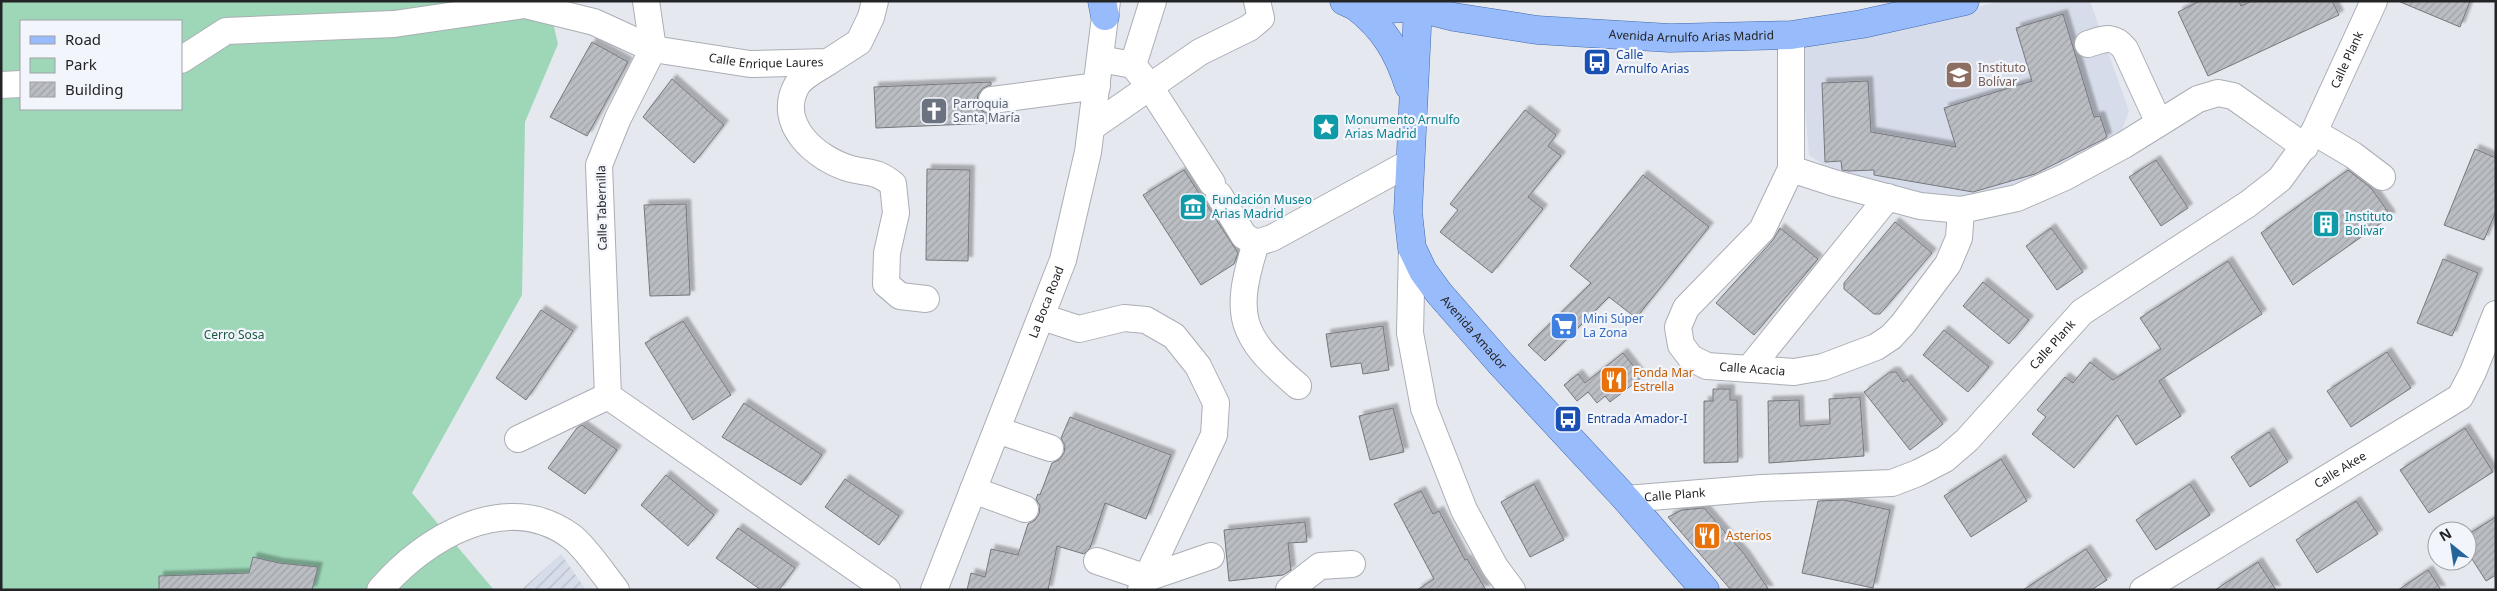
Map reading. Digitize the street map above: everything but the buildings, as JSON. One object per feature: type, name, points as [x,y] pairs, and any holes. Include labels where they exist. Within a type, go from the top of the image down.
[{"type":"main road","name":"Avenida Arnulfo Arias Madrid","points":[[1350,4],[1380,9],[1413,5],[1497,24],[1568,33],[1670,38],[1791,35],[1953,3]]},
{"type":"main road","points":[[1350,4],[1378,26],[1391,43],[1413,97]]},
{"type":"main road","name":"Avenida Amador","points":[[1413,5],[1413,97],[1408,212],[1412,248],[1423,271],[1439,293],[1501,364],[1626,499],[1705,590]]},
{"type":"street","points":[[646,1],[652,48]]},
{"type":"street","name":"Calle Enrique Laures","points":[[524,3],[594,22],[652,48],[750,64],[828,62],[859,42],[871,17],[875,1]]},
{"type":"street","points":[[1133,65],[1152,1]]},
{"type":"street","points":[[1092,127],[1200,52],[1249,28],[1261,18],[1257,1]]},
{"type":"street","name":"Calle Plank","points":[[1626,499],[1762,488],[1892,483],[1945,459],[1967,440],[2082,312],[2248,204],[2280,179],[2310,139],[2374,1]]},
{"type":"street","points":[[182,59],[226,31],[394,24],[524,3]]},
{"type":"street","name":"La Boca Road","points":[[934,590],[1063,260],[1080,191],[1092,127],[1105,6]]},
{"type":"street","points":[[1791,35],[1791,169],[1920,206],[1961,210],[2017,198],[2065,177],[2198,99],[2218,93],[2233,96],[2310,139],[2352,154],[2382,177]]},
{"type":"street","points":[[2088,44],[2110,38],[2118,41],[2125,49],[2159,122]]},
{"type":"street","name":"Calle Tabernilla","points":[[608,396],[599,165],[618,118],[652,48]]},
{"type":"street","points":[[1100,59],[1133,65],[1150,87],[1244,236],[1256,243],[1272,238],[1409,164]]},
{"type":"street","points":[[828,62],[798,84],[790,105],[794,129],[816,151],[850,168],[880,173],[893,184],[896,213],[887,253],[886,284],[900,296],[926,299]]},
{"type":"street","points":[[1,85],[20,84]]},
{"type":"street","points":[[992,100],[1097,86]]},
{"type":"street","name":"Calle Acacia","points":[[1791,169],[1762,230],[1686,308],[1678,327],[1681,345],[1690,358],[1707,366],[1794,372],[1810,370],[1876,347],[1890,337],[1948,264],[1959,238],[1961,210]]},
{"type":"street","points":[[1749,369],[1888,197]]},
{"type":"street","points":[[1256,243],[1245,279],[1243,314],[1253,341],[1272,364],[1298,386]]},
{"type":"street","points":[[1412,248],[1410,333],[1424,408],[1464,510],[1495,567],[1512,590]]},
{"type":"street","points":[[1042,317],[1079,329],[1124,318],[1146,320],[1174,336],[1198,366],[1216,403],[1214,435],[1144,584]]},
{"type":"street","name":"Calle Akee","points":[[2143,590],[2460,397],[2493,328]]},
{"type":"street","points":[[518,439],[608,396],[887,590]]},
{"type":"street","points":[[997,430],[1050,448]]},
{"type":"street","points":[[973,490],[1025,510]]},
{"type":"street","points":[[380,590],[398,569],[430,545],[471,523],[508,518],[537,519],[572,537],[616,590]]},
{"type":"street","points":[[1097,561],[1144,584],[1211,556]]},
{"type":"street","points":[[1289,590],[1320,566],[1352,564]]},
{"type":"shaded area","name":"Instituto Bolívar","points":[[2001,1],[2090,1],[2129,111],[2118,141],[2003,195],[1927,198],[1831,170],[1809,155],[1799,38],[1903,26]]},
{"type":"shaded area","points":[[561,554],[586,590],[521,590]]},
{"type":"green space","name":"Cerro Sosa","points":[[1,1],[548,1],[558,44],[525,122],[522,295],[412,493],[494,590],[1,590]]},
{"type":"place","name":"Calle Arnulfo Arias","points":[[1597,62]]},
{"type":"place","name":"Instituto Bolívar","points":[[1959,75]]},
{"type":"place","name":"Parroquia Santa María","points":[[934,111]]},
{"type":"place","name":"Monumento Arnulfo Arias Madrid","points":[[1326,127]]},
{"type":"place","name":"Fundación Museo Arias Madrid","points":[[1193,207]]},
{"type":"place","name":"Instituto Bolivar","points":[[2326,224]]},
{"type":"place","name":"Mini Súper La Zona","points":[[1564,326]]},
{"type":"place","name":"Fonda Mar Estrella","points":[[1614,380]]},
{"type":"place","name":"Entrada Amador-I","points":[[1568,419]]},
{"type":"place","name":"Asterios","points":[[1707,536]]}]
